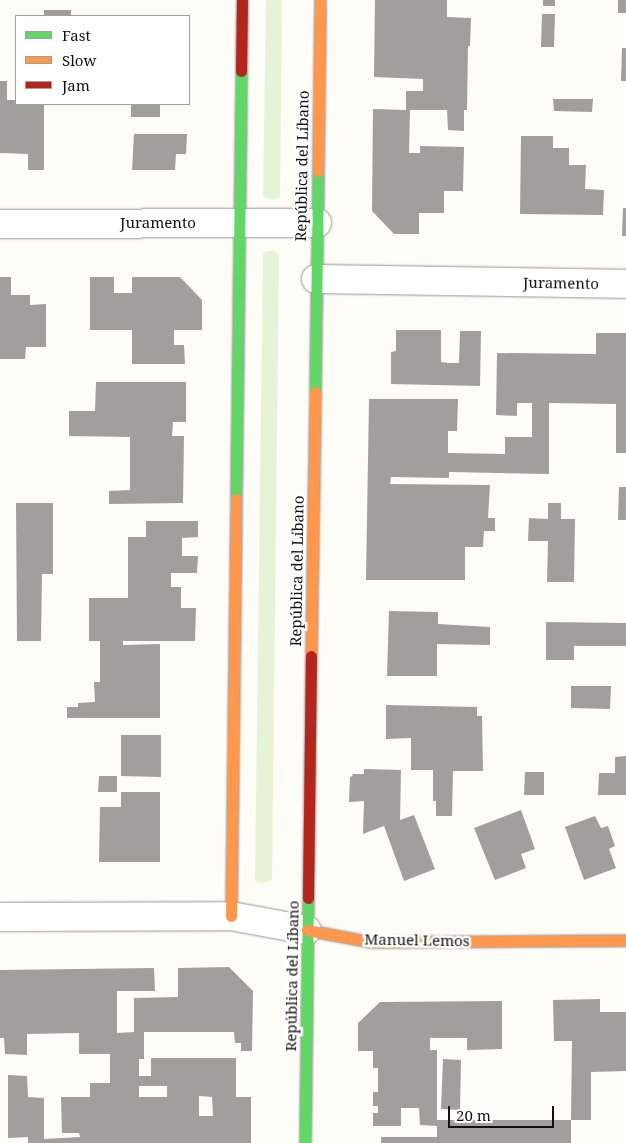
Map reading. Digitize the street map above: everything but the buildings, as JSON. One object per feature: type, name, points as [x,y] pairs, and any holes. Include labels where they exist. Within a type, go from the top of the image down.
[{"type":"street","points":[[231,916],[242,0]]},
{"type":"street","name":"República del Líbano","points":[[305,1143],[320,0]]},
{"type":"street","name":"Juramento","points":[[0,224],[317,223]]},
{"type":"street","name":"Juramento","points":[[316,279],[626,284]]},
{"type":"street","name":"Manuel Lemos","points":[[0,917],[231,916],[372,942],[626,940]]},
{"type":"green space","points":[[266,0],[282,0],[280,197],[273,200],[263,197]]},
{"type":"green space","points":[[267,251],[274,251],[279,254],[272,880],[261,883],[255,881],[263,254]]},
{"type":"traffic: fast","points":[[236,499],[241,71]]},
{"type":"traffic: fast","points":[[315,392],[318,171]]},
{"type":"traffic: fast","points":[[305,1143],[308,898]]},
{"type":"traffic: slow","points":[[318,171],[320,0]]},
{"type":"traffic: slow","points":[[311,656],[315,392]]},
{"type":"traffic: slow","points":[[231,916],[236,499]]},
{"type":"traffic: slow","points":[[307,930],[371,942],[626,940]]},
{"type":"traffic: jam","points":[[241,71],[242,0]]},
{"type":"traffic: jam","points":[[308,898],[311,656]]}]
